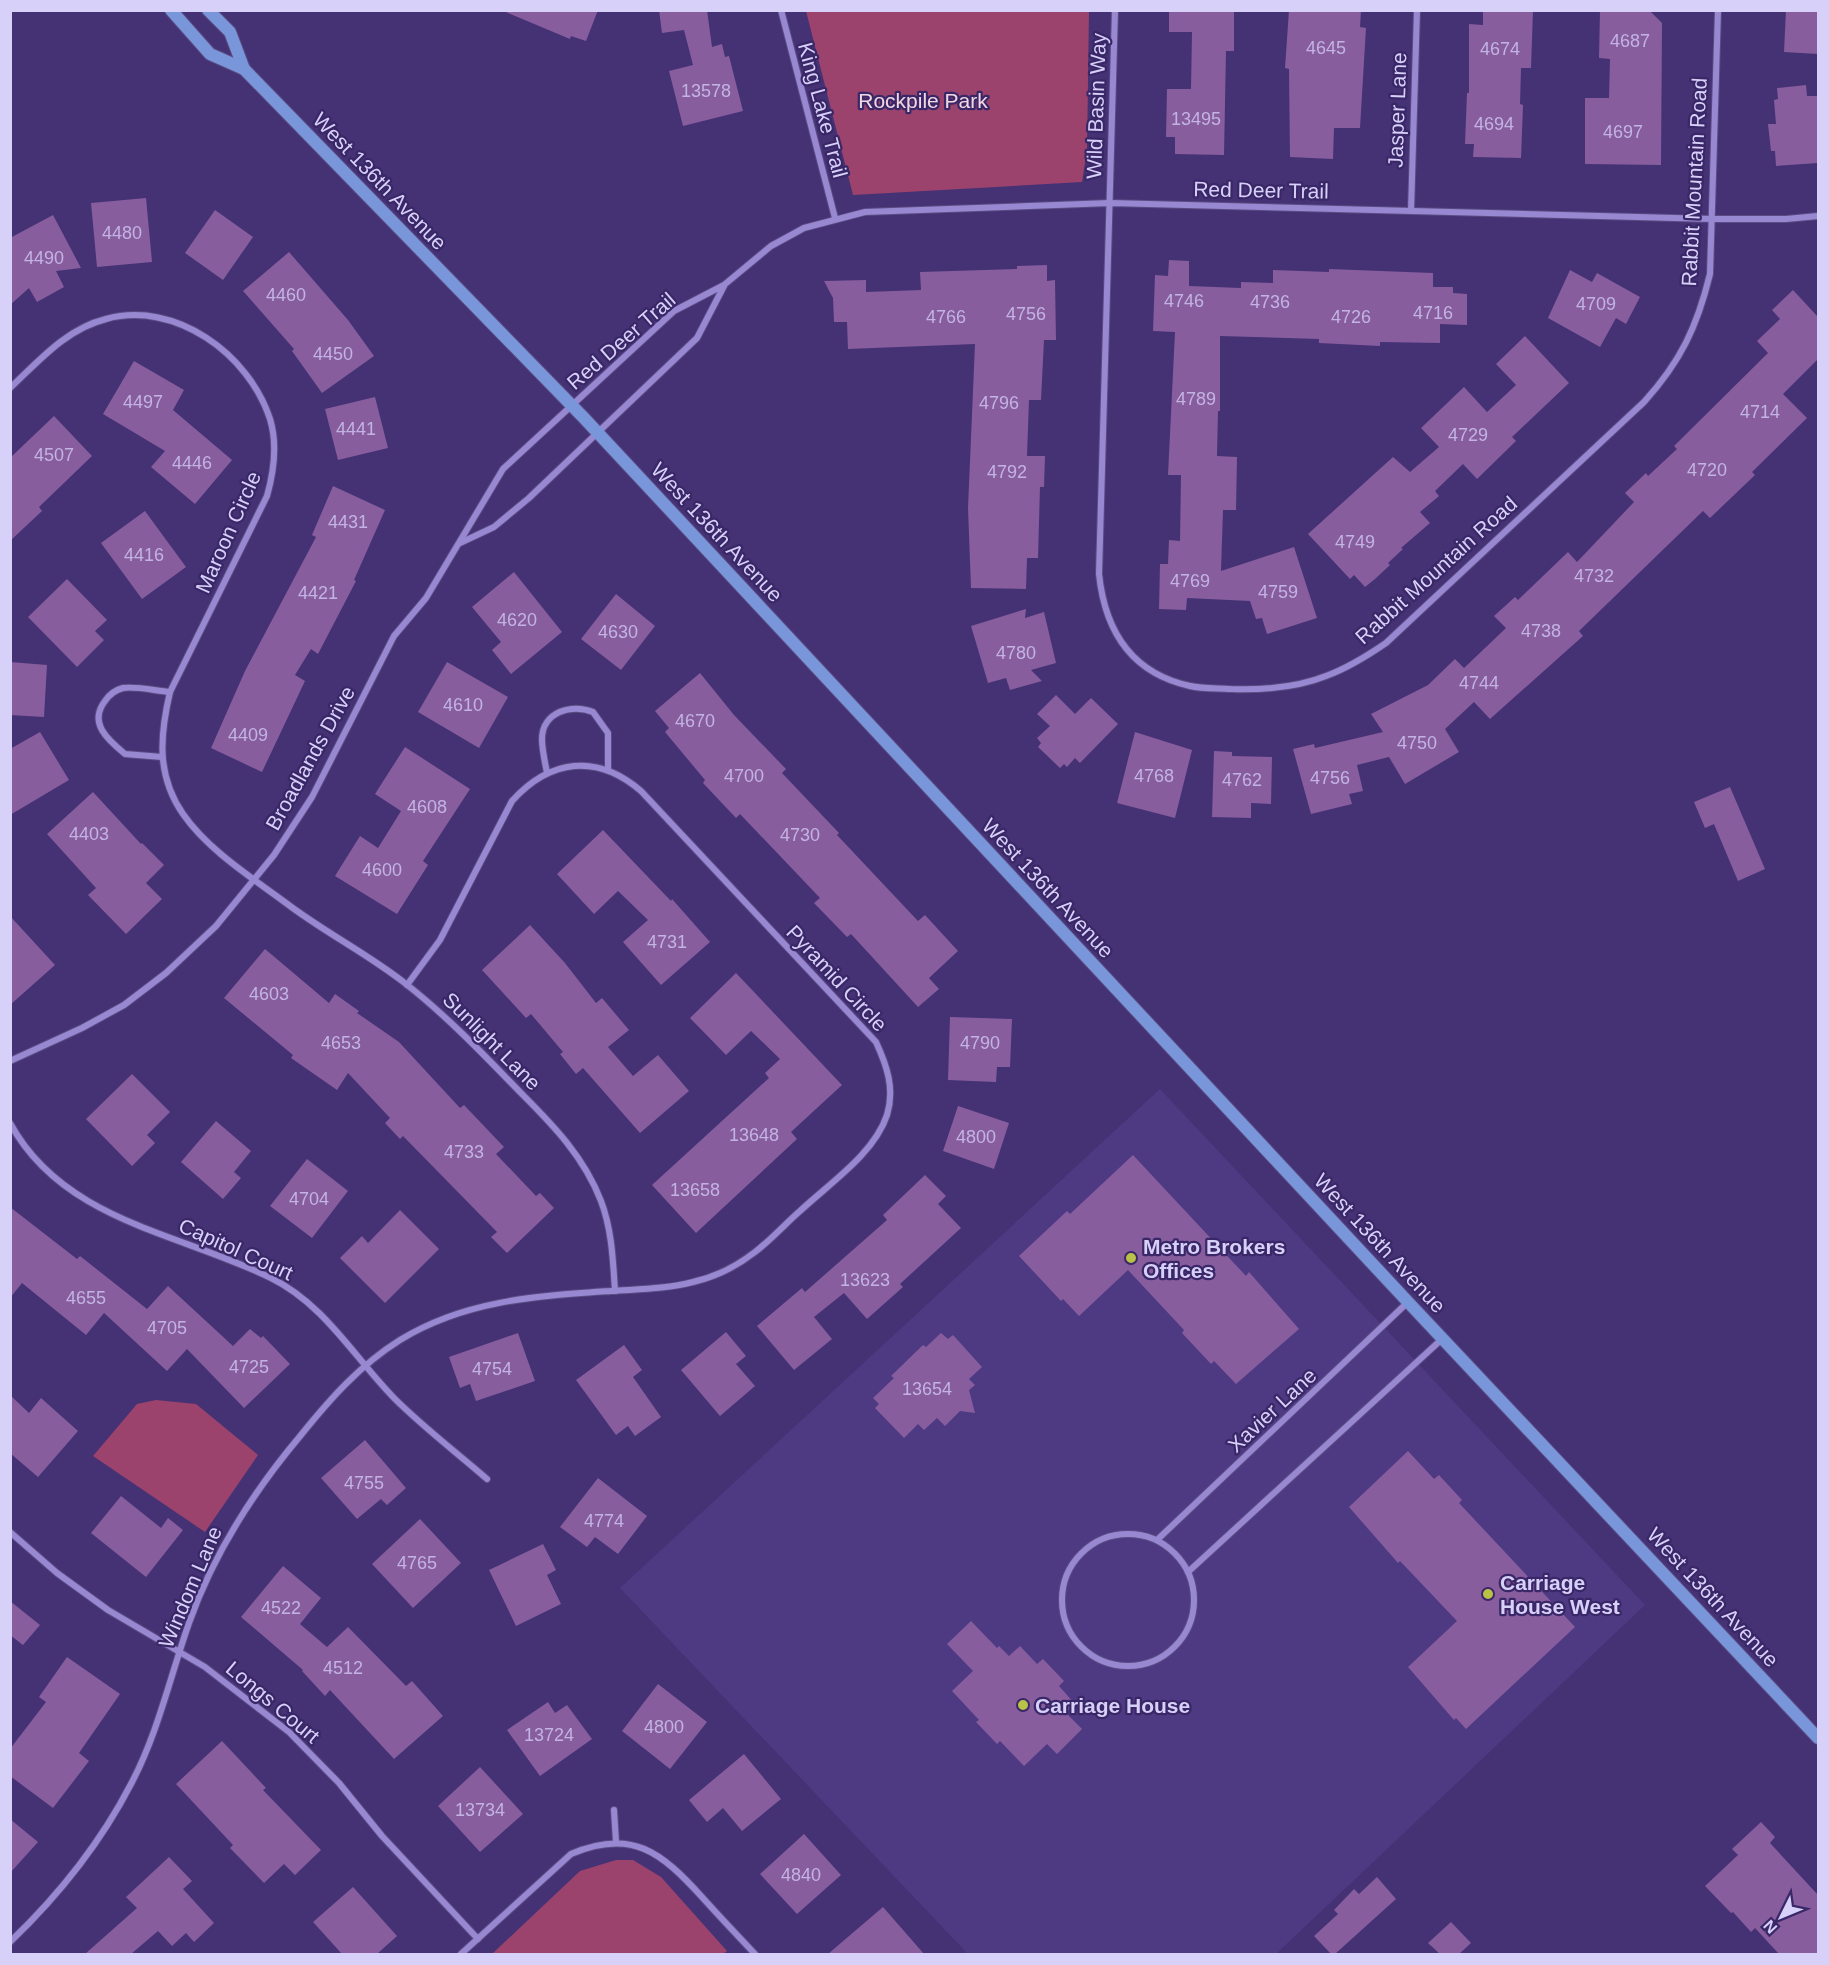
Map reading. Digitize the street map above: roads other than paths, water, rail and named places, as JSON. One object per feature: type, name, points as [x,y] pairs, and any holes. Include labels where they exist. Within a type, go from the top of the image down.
[{"type":"main road","name":"West 136th Avenue","points":[[171,10],[210,54],[244,69],[598,433],[1818,1738]]},
{"type":"main road","name":"West 136th Avenue","points":[[208,10],[230,32],[244,69]]},
{"type":"street","name":"King Lake Trail","points":[[781,10],[835,218]]},
{"type":"street","name":"Wild Basin Way","points":[[1110,203],[1115,10]]},
{"type":"street","name":"Jasper Lane","points":[[1411,211],[1417,10]]},
{"type":"street","name":"Rabbit Mountain Road","points":[[1110,203],[1099,574],[1102,601],[1111,627],[1124,648],[1151,671],[1166,679],[1191,687],[1250,689],[1287,687],[1324,677],[1355,663],[1386,643],[1644,402],[1666,377],[1687,345],[1701,310],[1710,274],[1718,10]]},
{"type":"street","name":"Red Deer Trail","points":[[572,406],[674,311],[724,285],[771,246],[804,228],[835,218],[865,212],[1110,203],[1712,219],[1786,219],[1818,216]]},
{"type":"street","name":"Red Deer Trail","points":[[598,433],[697,338],[724,285]]},
{"type":"street","name":"Maroon Circle","points":[[10,388],[60,342],[83,327],[107,318],[134,315],[159,317],[197,332],[213,342],[244,373],[260,395],[271,421],[274,444],[274,472],[267,496],[170,692],[161,727],[162,757],[170,788],[182,813],[200,835],[256,880]]},
{"type":"street","name":"Broadlands Drive","points":[[10,1061],[82,1028],[124,1005],[166,973],[216,926],[256,880],[312,797],[394,636],[426,598],[503,469],[572,406]]},
{"type":"street","points":[[459,543],[494,527],[529,498],[598,433]]},
{"type":"street","points":[[162,757],[124,754],[102,731],[97,721],[98,710],[114,692],[124,688],[170,692]]},
{"type":"street","points":[[547,773],[542,738],[544,728],[555,713],[573,707],[592,712],[608,734],[608,770]]},
{"type":"street","name":"Pyramid Circle","points":[[407,984],[440,940],[512,801],[528,784],[547,773],[561,768],[586,765],[608,770],[629,781],[641,791],[876,1042],[887,1064],[891,1087],[888,1112],[880,1132],[862,1153],[756,1252],[729,1269],[696,1282],[665,1288],[615,1291]]},
{"type":"street","name":"Sunlight Lane","points":[[256,880],[314,924],[407,984],[456,1026],[566,1139],[582,1162],[602,1203],[610,1235],[615,1291]]},
{"type":"street","name":"Capitol Court","points":[[10,1123],[32,1155],[57,1180],[86,1202],[271,1278],[303,1298],[327,1320],[395,1399],[487,1479]]},
{"type":"street","name":"Windom Lane","points":[[10,1942],[68,1880],[114,1813],[131,1783],[155,1730],[180,1651],[209,1572],[235,1524],[273,1468],[333,1395],[365,1365],[400,1340],[438,1320],[479,1306],[522,1298],[615,1291]]},
{"type":"street","name":"Xavier Lane","points":[[1157,1540],[1408,1302]]},
{"type":"street","points":[[1188,1572],[1442,1338]]},
{"type":"street","name":"Longs Court","points":[[10,1532],[57,1573],[108,1610],[180,1651],[234,1687],[289,1732],[339,1783],[382,1836],[478,1939]]},
{"type":"street","points":[[1119,1534],[1139,1534],[1157,1540],[1176,1554],[1188,1572],[1194,1593],[1193,1614],[1185,1634],[1171,1650],[1152,1662],[1131,1666],[1110,1663],[1090,1653],[1074,1638],[1065,1618],[1062,1596],[1065,1579],[1072,1564],[1084,1550],[1100,1540],[1119,1534]]},
{"type":"street","points":[[614,1810],[616,1842]]},
{"type":"street","points":[[461,1954],[571,1854],[593,1845],[616,1842],[638,1845],[657,1854],[675,1868],[755,1954]]},
{"type":"place","name":"Metro Brokers Offices","points":[[1131,1258]]},
{"type":"place","name":"Carriage House West","points":[[1488,1594]]},
{"type":"place","name":"Carriage House","points":[[1023,1705]]},
{"type":"park label","name":"Rockpile Park","points":[[923,100]]}]
